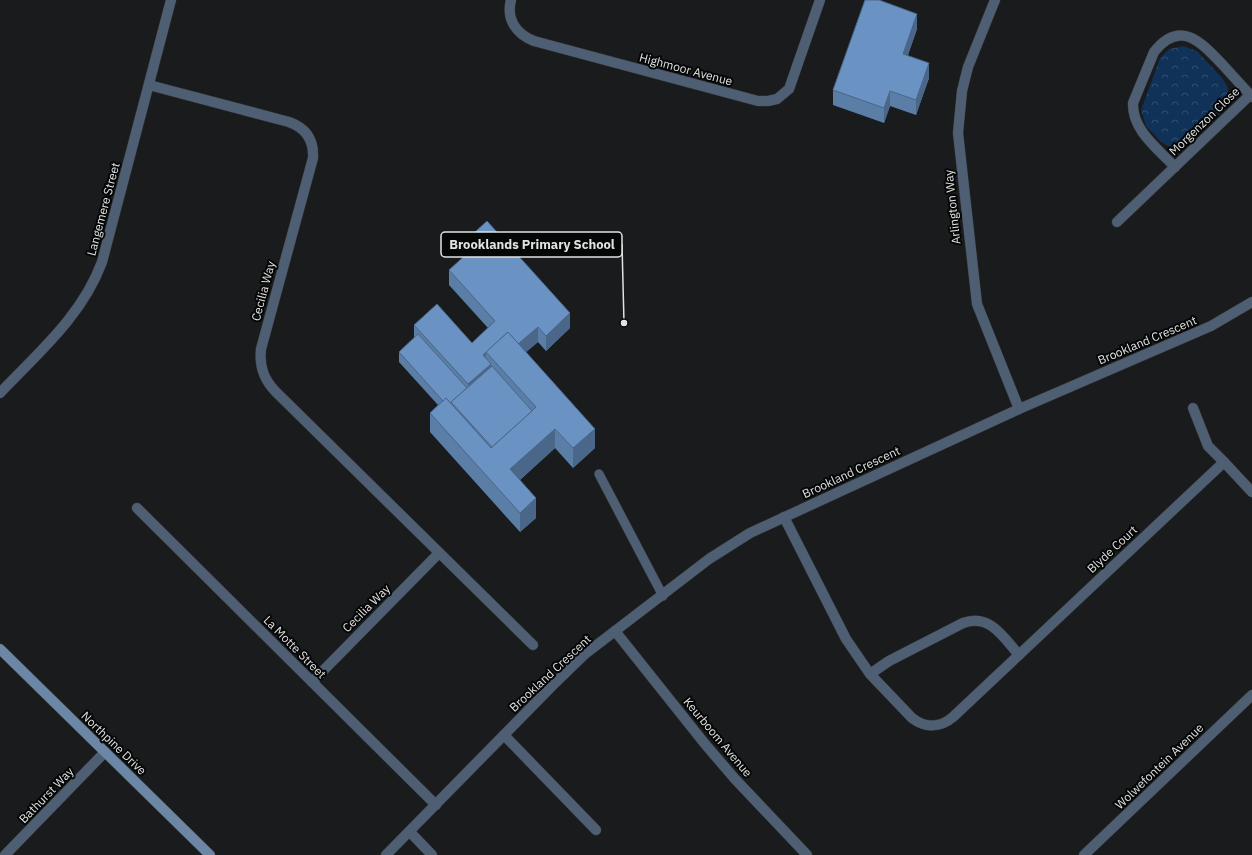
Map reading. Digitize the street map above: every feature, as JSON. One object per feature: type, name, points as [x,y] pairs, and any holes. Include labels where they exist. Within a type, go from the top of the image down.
[{"type":"street","name":"Langemere Street","points":[[0,393],[65,326],[77,310],[96,278],[102,262],[171,0]]},
{"type":"street","name":"Highmoor Avenue","points":[[511,0],[510,16],[513,24],[518,32],[530,39],[763,101],[777,99],[789,89],[820,0]]},
{"type":"street","name":"Arlington Way","points":[[995,0],[968,67],[960,112],[959,140],[977,304],[1019,409]]},
{"type":"street","name":"Morgenzon Close","points":[[1117,222],[1251,96],[1201,42],[1183,36],[1174,37],[1159,46],[1154,52],[1136,96],[1133,110],[1138,127],[1175,167]]},
{"type":"street","name":"Cecilia Way","points":[[149,85],[289,122],[303,129],[308,135],[312,142],[313,158],[261,349],[262,371],[273,389],[533,645]]},
{"type":"street","name":"Brookland Crescent","points":[[386,855],[585,654],[663,596],[709,559],[732,544],[750,533],[784,517],[1019,409],[1211,326],[1252,302]]},
{"type":"street","points":[[1193,408],[1208,446],[1252,492]]},
{"type":"street","name":"Blyde Court","points":[[784,517],[846,639],[870,674],[912,718],[918,722],[934,726],[948,721],[1224,462]]},
{"type":"street","name":"La Motte Street","points":[[137,508],[436,805]]},
{"type":"street","name":"Cecilia Way","points":[[312,682],[439,553]]},
{"type":"street","points":[[870,674],[889,661],[963,623],[975,620],[988,623],[994,627],[1019,655]]},
{"type":"street","name":"Keurboom Avenue","points":[[615,631],[705,744],[735,779],[806,855]]},
{"type":"street","name":"Northpine Drive","points":[[0,649],[210,855]]},
{"type":"street","name":"Wolwefontein Avenue","points":[[1084,855],[1252,695]]},
{"type":"street","points":[[504,735],[596,830]]},
{"type":"street","name":"Bathurst Way","points":[[5,855],[105,752]]},
{"type":"street","points":[[410,832],[432,855]]},
{"type":"lane","points":[[599,474],[663,596]]},
{"type":"green space","points":[[1183,46],[1197,51],[1223,79],[1229,94],[1228,102],[1223,109],[1190,142],[1176,147],[1168,146],[1161,142],[1146,126],[1141,110],[1160,58],[1169,49]]},
{"type":"building","points":[[865,0],[879,0],[917,14],[903,54],[929,63],[916,100],[890,91],[884,108],[833,90]]},
{"type":"building","points":[[487,221],[570,313],[546,336],[538,327],[518,344],[508,332],[483,355],[491,364],[468,384],[414,325],[437,304],[472,343],[495,321],[449,270],[470,251],[463,243]]},
{"type":"building","points":[[508,332],[595,429],[573,448],[555,429],[510,469],[536,498],[520,513],[430,413],[446,398],[491,448],[536,407],[486,352]]},
{"type":"building","points":[[418,334],[467,388],[451,403],[446,398],[443,401],[399,352]]},
{"type":"building","points":[[492,366],[532,411],[492,447],[451,402]]},
{"type":"place","name":"Brooklands Primary School","points":[[624,323]]}]
